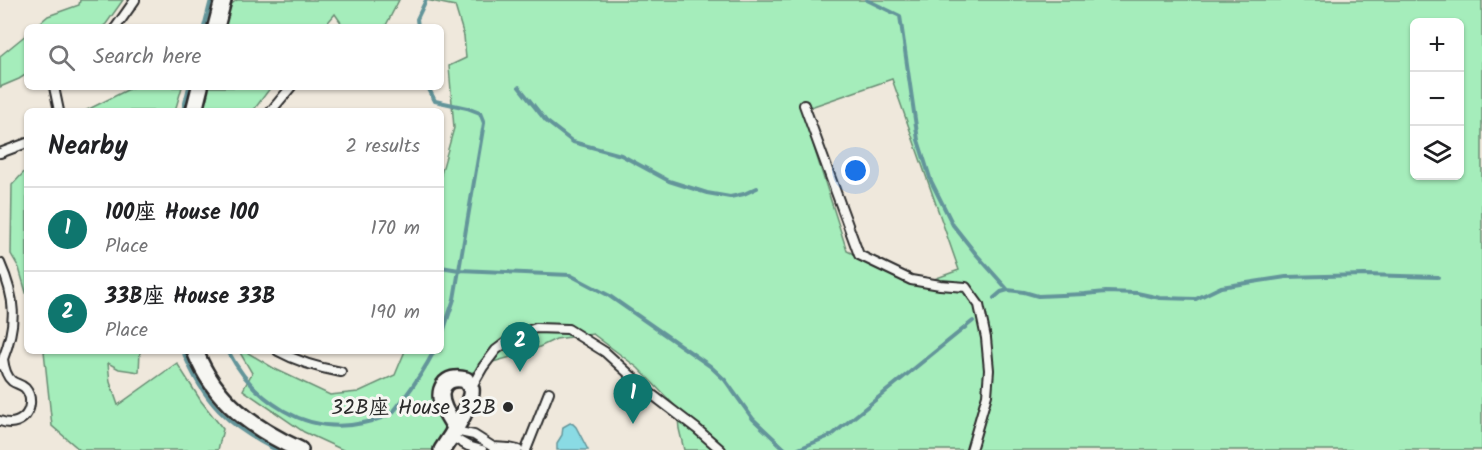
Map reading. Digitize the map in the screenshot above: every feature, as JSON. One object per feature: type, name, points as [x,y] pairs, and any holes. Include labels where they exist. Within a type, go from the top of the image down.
[{"type":"street","points":[[217,24],[223,0]]},
{"type":"street","points":[[195,108],[199,90]]},
{"type":"street","points":[[196,354],[213,385],[237,412],[264,432],[300,450]]},
{"type":"street","points":[[442,450],[454,432],[471,398],[471,389],[466,380],[458,378],[449,380],[442,386],[441,395],[454,432]]},
{"type":"lane","points":[[118,24],[135,0]]},
{"type":"lane","points":[[54,90],[58,108]]},
{"type":"lane","points":[[274,108],[288,90]]},
{"type":"lane","points":[[804,105],[859,255],[911,280],[966,287],[979,305],[986,338],[987,395],[971,450]]},
{"type":"lane","points":[[0,153],[24,144]]},
{"type":"lane","points":[[0,263],[8,282],[13,314],[12,329],[1,362],[12,381],[23,386],[29,394],[30,404],[21,420],[12,423],[0,421]]},
{"type":"lane","points":[[471,389],[496,350],[516,335],[536,328],[568,329],[605,352],[650,393],[721,450]]},
{"type":"lane","points":[[283,354],[315,367],[341,372]]},
{"type":"lane","points":[[526,450],[549,392]]},
{"type":"lane","points":[[454,432],[474,435],[492,448],[518,450]]},
{"type":"lane","points":[[454,432],[468,446],[482,450]]},
{"type":"green space","points":[[80,0],[123,0],[106,24],[39,24],[48,16],[79,5]]},
{"type":"green space","points":[[237,0],[399,0],[387,24],[342,24],[335,14],[327,24],[211,24],[212,18]]},
{"type":"green space","points":[[426,0],[1482,0],[1482,450],[684,450],[677,408],[638,368],[593,334],[556,339],[529,352],[493,362],[469,374],[449,374],[439,402],[448,432],[433,450],[343,450],[304,432],[243,390],[252,373],[241,354],[250,354],[275,369],[330,395],[358,392],[395,375],[404,354],[444,354],[444,163],[454,128],[449,66],[466,58],[464,36],[455,6]],"holes":[[[892,79],[959,270],[926,282],[847,251],[802,110]]]},
{"type":"green space","points":[[24,36],[24,76],[0,87],[0,56]]},
{"type":"green space","points":[[127,90],[181,90],[176,108],[91,108]]},
{"type":"green space","points":[[196,90],[269,90],[255,108],[200,108]]},
{"type":"green space","points":[[24,172],[24,286],[19,268],[11,254],[12,185]]},
{"type":"green space","points":[[44,354],[140,354],[139,372],[119,369],[108,363],[110,382],[118,405],[177,363],[201,401],[223,429],[218,450],[80,450],[52,426]]},
{"type":"water","points":[[570,423],[576,427],[588,450],[557,450],[563,427]]},
{"type":"waterway","points":[[205,24],[211,0]]},
{"type":"waterway","points":[[418,24],[417,19],[426,0]]},
{"type":"waterway","points":[[867,0],[900,16],[918,140],[931,181],[953,225],[1008,290],[1038,296],[1106,292],[1196,299],[1221,287],[1286,277],[1364,275],[1438,277]]},
{"type":"waterway","points":[[519,87],[546,121],[573,142],[621,155],[669,181],[707,193],[730,197],[757,188]]},
{"type":"waterway","points":[[184,108],[188,90]]},
{"type":"waterway","points":[[430,90],[435,101],[480,113],[484,123],[459,270],[570,275],[608,295],[710,366],[725,380],[753,419],[786,450]]},
{"type":"waterway","points":[[444,268],[459,270],[454,299],[444,329]]},
{"type":"waterway","points":[[994,298],[1008,290]]},
{"type":"waterway","points":[[796,450],[832,435],[973,321]]},
{"type":"waterway","points":[[184,354],[199,385],[219,411],[244,432],[276,450]]},
{"type":"waterway","points":[[230,354],[252,385],[284,411],[302,419],[342,426],[375,420],[393,412],[415,383],[432,354]]},
{"type":"place","name":"33B座 House 33B","points":[[520,372]]},
{"type":"place","name":"32B座 House 32B","points":[[508,407]]},
{"type":"place","name":"100座 House 100","points":[[633,424]]}]
